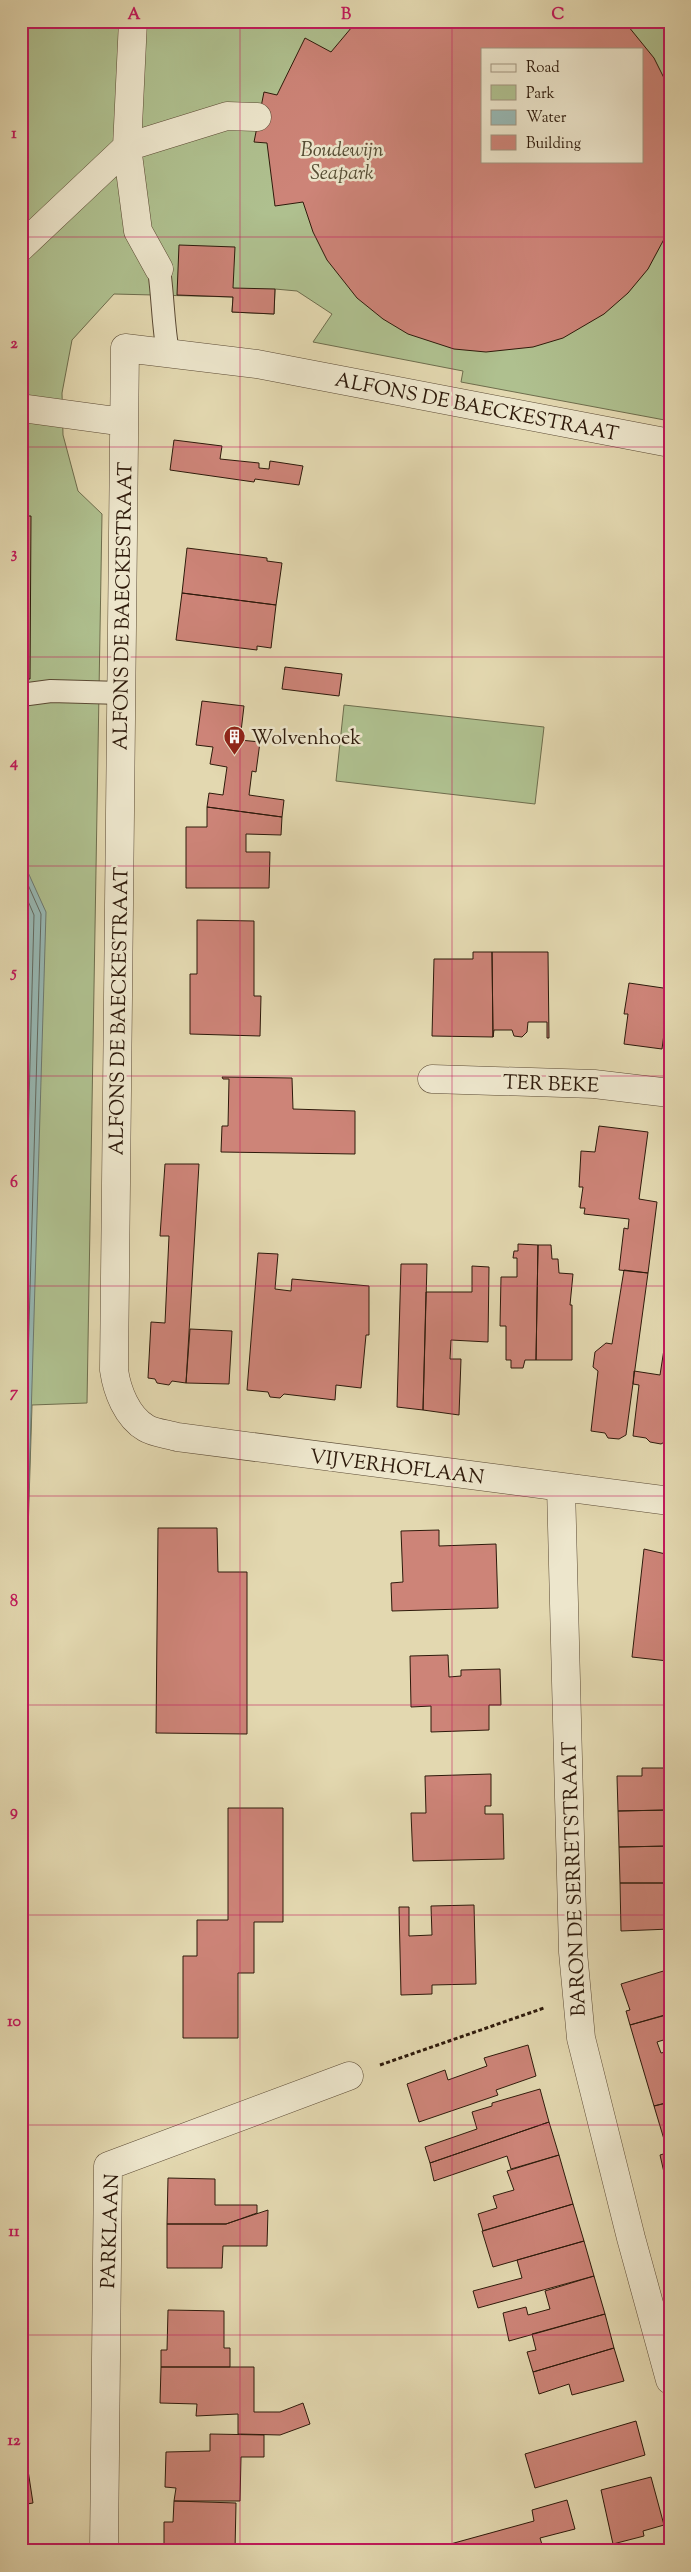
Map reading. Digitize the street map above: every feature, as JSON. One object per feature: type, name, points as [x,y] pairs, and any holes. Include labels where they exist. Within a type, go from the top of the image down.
[{"type":"street","points":[[133,25],[127,147],[138,231],[159,269]]},
{"type":"street","points":[[21,247],[127,147],[227,116],[257,117]]},
{"type":"street","name":"ALFONS DE BAECKESTRAAT","points":[[130,1414],[117,1388],[114,1370],[125,348],[257,364],[670,443]]},
{"type":"street","points":[[27,409],[124,422]]},
{"type":"street","name":"TER BEKE","points":[[432,1078],[594,1084],[670,1093]]},
{"type":"street","name":"VIJVERHOFLAAN","points":[[130,1414],[146,1428],[177,1437],[670,1501]]},
{"type":"street","name":"BARON DE SERRETSTRAAT","points":[[561,1487],[573,1952],[581,2038],[631,2238],[670,2380]]},
{"type":"street","name":"PARKLAAN","points":[[104,2551],[108,2166],[349,2076]]},
{"type":"lane","points":[[159,269],[162,295],[162,324],[168,353]]},
{"type":"lane","points":[[21,695],[50,691],[121,693]]},
{"type":"path","points":[[349,2076],[576,1997]]},
{"type":"green space","name":"Boudewijn Seapark","points":[[21,21],[670,21],[670,421],[461,382],[463,371],[313,342],[332,314],[297,291],[275,289],[274,314],[232,312],[233,297],[114,294],[72,340],[62,393],[63,435],[78,491],[102,514],[87,1403],[32,1405],[21,1756]]},
{"type":"green space","points":[[344,705],[544,727],[535,804],[336,781]]},
{"type":"water","points":[[21,857],[46,912],[21,1756]]},
{"type":"building","points":[[357,21],[624,21],[654,58],[670,90],[670,228],[648,269],[628,293],[604,314],[563,338],[533,347],[486,352],[454,349],[408,334],[383,319],[357,298],[327,260],[313,232],[303,202],[275,206],[267,143],[254,142],[264,92],[277,95],[305,38],[331,52]]},
{"type":"building","points":[[179,245],[235,247],[233,288],[275,289],[274,314],[232,312],[233,297],[177,295]]},
{"type":"building","points":[[174,440],[222,446],[220,459],[259,463],[259,468],[269,469],[270,461],[303,466],[299,485],[255,479],[254,482],[170,470]]},
{"type":"building","points":[[21,516],[31,516],[30,679],[21,679]]},
{"type":"building","points":[[187,548],[267,558],[267,561],[282,563],[276,605],[182,593]]},
{"type":"building","points":[[182,593],[276,605],[271,648],[257,646],[257,650],[176,640]]},
{"type":"building","points":[[285,667],[342,674],[339,696],[282,689]]},
{"type":"building","name":"Wolvenhoek","points":[[202,701],[244,706],[240,740],[260,742],[256,772],[252,771],[249,795],[284,800],[282,817],[207,807],[209,793],[223,795],[227,767],[210,764],[213,747],[196,745]]},
{"type":"building","points":[[207,807],[282,817],[281,835],[246,834],[246,852],[270,852],[269,888],[186,888],[186,827],[207,827]]},
{"type":"building","points":[[197,920],[254,921],[254,996],[261,996],[260,1036],[190,1034],[190,974],[197,974]]},
{"type":"building","points":[[473,952],[492,952],[493,1037],[432,1036],[434,959],[473,959]]},
{"type":"building","points":[[492,952],[548,952],[549,1038],[547,1038],[547,1022],[528,1022],[527,1032],[522,1037],[514,1036],[512,1030],[494,1030],[493,1037]]},
{"type":"building","points":[[629,983],[670,989],[662,1049],[624,1044],[628,1014],[624,1014]]},
{"type":"building","points":[[222,1077],[292,1078],[293,1109],[355,1111],[355,1154],[221,1152],[222,1126],[228,1126],[229,1079],[223,1079]]},
{"type":"building","points":[[599,1126],[648,1132],[639,1199],[657,1202],[648,1273],[619,1270],[624,1228],[628,1229],[629,1219],[584,1214],[585,1208],[580,1208],[583,1187],[579,1187],[581,1151],[595,1152]]},
{"type":"building","points":[[165,1164],[199,1164],[186,1383],[172,1381],[169,1385],[157,1383],[155,1379],[148,1378],[151,1322],[165,1323],[169,1236],[160,1236]]},
{"type":"building","points":[[518,1244],[538,1245],[536,1360],[525,1360],[523,1368],[511,1368],[511,1360],[506,1360],[506,1326],[500,1326],[501,1277],[517,1277],[517,1258],[513,1258],[514,1251],[518,1251]]},
{"type":"building","points":[[538,1245],[551,1245],[552,1259],[558,1259],[559,1273],[573,1274],[570,1305],[572,1305],[572,1360],[536,1360]]},
{"type":"building","points":[[258,1253],[278,1254],[275,1289],[291,1291],[292,1279],[369,1286],[369,1335],[366,1335],[361,1388],[336,1385],[335,1400],[284,1394],[280,1398],[270,1397],[268,1392],[247,1390]]},
{"type":"building","points":[[401,1264],[427,1264],[423,1410],[397,1407]]},
{"type":"building","points":[[472,1266],[489,1267],[488,1342],[451,1340],[450,1359],[461,1359],[459,1415],[423,1410],[426,1292],[472,1292]]},
{"type":"building","points":[[624,1270],[648,1273],[626,1435],[619,1439],[608,1438],[605,1433],[591,1431],[598,1371],[593,1367],[595,1352],[606,1343],[612,1344]]},
{"type":"building","points":[[190,1329],[232,1331],[229,1384],[186,1383]]},
{"type":"building","points":[[667,1330],[670,1330],[670,1426],[668,1440],[661,1444],[650,1442],[646,1438],[633,1436],[639,1385],[633,1384],[634,1371],[660,1375]]},
{"type":"building","points":[[158,1528],[217,1528],[218,1572],[247,1572],[247,1734],[156,1733]]},
{"type":"building","points":[[439,1530],[439,1546],[496,1544],[498,1608],[392,1611],[391,1583],[403,1582],[401,1531]]},
{"type":"building","points":[[644,1549],[670,1555],[668,1661],[632,1657]]},
{"type":"building","points":[[448,1655],[449,1677],[461,1676],[461,1670],[500,1669],[501,1705],[489,1705],[489,1730],[431,1732],[431,1706],[411,1707],[410,1656]]},
{"type":"building","points":[[642,1768],[670,1768],[670,1810],[618,1811],[617,1776],[642,1776]]},
{"type":"building","points":[[491,1774],[491,1806],[485,1806],[485,1814],[503,1814],[504,1859],[413,1861],[411,1813],[426,1813],[425,1776]]},
{"type":"building","points":[[228,1808],[283,1808],[283,1922],[254,1922],[254,1973],[238,1973],[238,2038],[183,2038],[183,1956],[197,1956],[197,1920],[228,1920]]},
{"type":"building","points":[[666,1810],[670,1846],[619,1847],[618,1811]]},
{"type":"building","points":[[670,1846],[669,1883],[620,1883],[619,1847]]},
{"type":"building","points":[[620,1883],[670,1883],[670,1929],[621,1931]]},
{"type":"building","points":[[474,1905],[476,1984],[432,1985],[432,1994],[401,1995],[399,1907],[409,1907],[409,1936],[432,1935],[431,1906]]},
{"type":"building","points":[[670,1969],[670,2014],[630,2025],[626,2011],[630,2010],[621,1984]]},
{"type":"building","points":[[668,2014],[670,2038],[657,2042],[661,2053],[670,2051],[670,2102],[654,2106],[630,2025]]},
{"type":"building","points":[[528,2045],[536,2076],[496,2090],[498,2095],[419,2122],[407,2084],[445,2070],[448,2080],[487,2066],[484,2058]]},
{"type":"building","points":[[540,2089],[549,2122],[430,2163],[425,2147],[477,2129],[472,2112],[492,2106],[492,2103]]},
{"type":"building","points":[[670,2102],[670,2144],[666,2146],[654,2106]]},
{"type":"building","points":[[549,2122],[559,2155],[511,2169],[507,2156],[434,2181],[430,2163]]},
{"type":"building","points":[[670,2152],[670,2189],[668,2190],[660,2155]]},
{"type":"building","points":[[559,2155],[573,2204],[483,2231],[478,2214],[497,2208],[493,2196],[514,2190],[507,2171]]},
{"type":"building","points":[[168,2178],[215,2179],[215,2205],[257,2205],[257,2213],[226,2224],[167,2224]]},
{"type":"building","points":[[573,2204],[584,2241],[493,2267],[482,2231]]},
{"type":"building","points":[[268,2210],[267,2246],[223,2246],[222,2268],[167,2268],[167,2224],[226,2224]]},
{"type":"building","points":[[584,2241],[594,2276],[478,2308],[473,2291],[522,2278],[517,2260]]},
{"type":"building","points":[[594,2276],[605,2314],[509,2341],[503,2313],[526,2307],[528,2315],[550,2309],[545,2291]]},
{"type":"building","points":[[168,2310],[224,2311],[224,2348],[230,2348],[230,2367],[161,2367],[161,2350],[167,2350]]},
{"type":"building","points":[[605,2314],[614,2348],[533,2372],[527,2352],[536,2350],[532,2334]]},
{"type":"building","points":[[614,2348],[624,2381],[572,2395],[569,2384],[539,2394],[533,2372]]},
{"type":"building","points":[[161,2367],[254,2367],[254,2412],[280,2412],[303,2403],[310,2424],[280,2435],[238,2434],[238,2414],[196,2416],[197,2404],[160,2403]]},
{"type":"building","points":[[636,2421],[645,2455],[535,2488],[525,2454]]},
{"type":"building","points":[[210,2434],[264,2435],[264,2457],[241,2457],[240,2501],[174,2501],[176,2488],[165,2487],[166,2452],[210,2451]]},
{"type":"building","points":[[21,2444],[24,2444],[33,2503],[21,2505]]},
{"type":"building","points":[[651,2477],[664,2525],[643,2531],[644,2536],[613,2544],[601,2490]]},
{"type":"building","points":[[567,2500],[575,2529],[540,2538],[544,2551],[425,2551],[534,2521],[532,2510]]},
{"type":"building","points":[[174,2501],[236,2503],[235,2551],[164,2551],[164,2522],[173,2522]]},
{"type":"place","name":"Wolvenhoek","points":[[235,756]]}]
